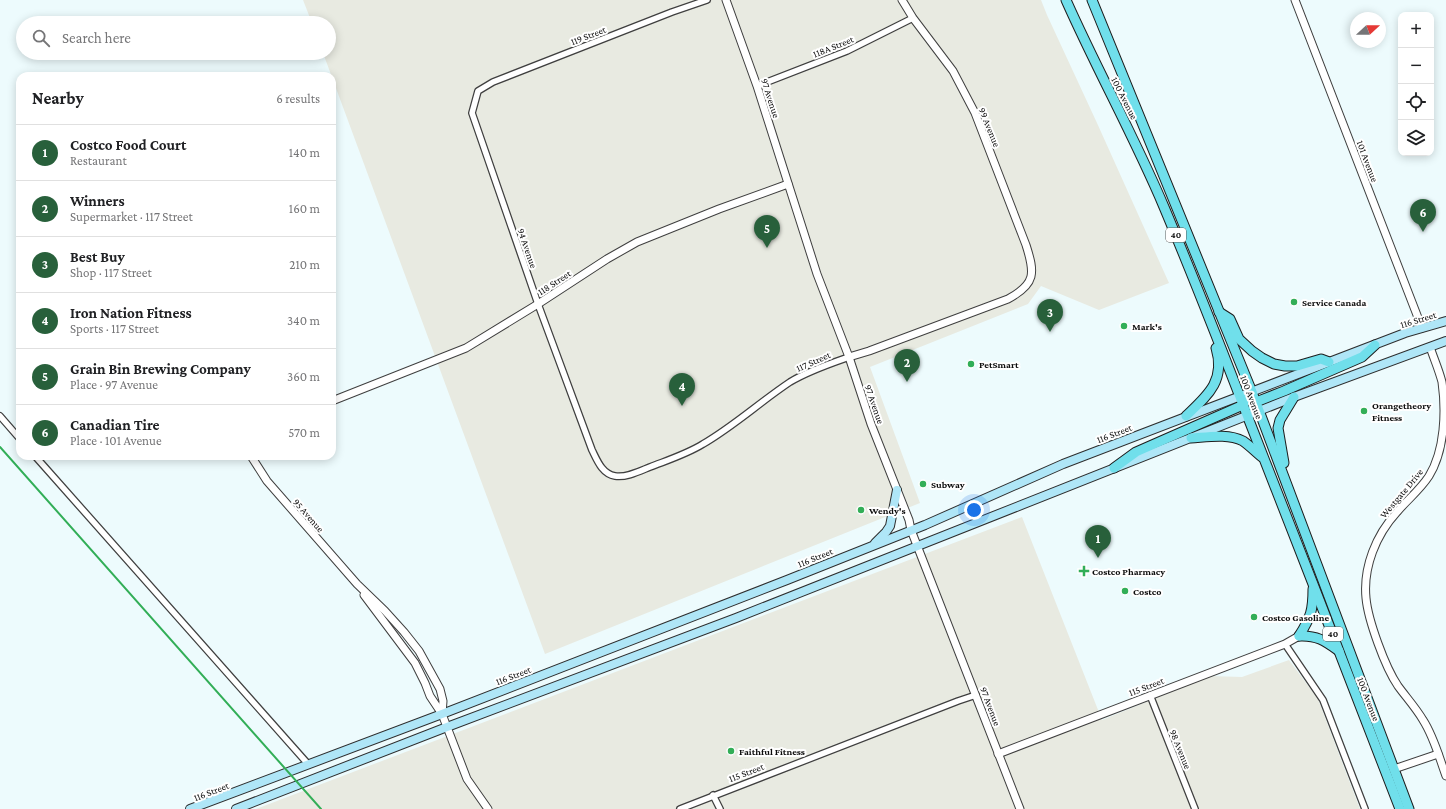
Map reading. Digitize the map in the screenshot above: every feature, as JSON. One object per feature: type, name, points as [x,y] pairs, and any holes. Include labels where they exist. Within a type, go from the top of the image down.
[{"type":"main road","name":"100 Avenue","points":[[1066,0],[1080,33],[1137,146],[1164,207],[1313,582],[1400,809]]},
{"type":"main road","name":"100 Avenue","points":[[1092,0],[1260,412],[1409,809]]},
{"type":"main road","points":[[1219,312],[1230,320],[1239,339],[1252,351],[1274,364],[1297,366],[1322,359],[1329,362]]},
{"type":"main road","name":"116 Street","points":[[1252,392],[1405,333],[1446,321]]},
{"type":"main road","points":[[1186,416],[1209,395],[1218,372],[1218,356],[1212,335],[1212,325]]},
{"type":"main road","points":[[236,809],[736,618],[975,522],[1260,412],[1294,397],[1446,341]]},
{"type":"main road","points":[[1247,416],[1256,402],[1362,357],[1375,345]]},
{"type":"main road","points":[[1114,468],[1136,452],[1241,401],[1252,392]]},
{"type":"main road","points":[[1290,490],[1278,428],[1280,420],[1294,397]]},
{"type":"main road","name":"116 Street","points":[[190,809],[442,714],[873,545],[1063,464],[1186,416],[1241,401]]},
{"type":"main road","points":[[1191,438],[1222,436],[1241,440],[1264,460]]},
{"type":"main road","points":[[873,545],[890,526],[897,490]]},
{"type":"main road","points":[[1299,636],[1308,623],[1311,615],[1313,605],[1313,582]]},
{"type":"main road","points":[[1299,636],[1313,636],[1320,638],[1339,650]]},
{"type":"street","name":"119 Street","points":[[478,91],[493,82],[672,12],[707,0]]},
{"type":"street","name":"97 Avenue","points":[[726,0],[757,86],[817,274],[849,357],[871,424],[1020,809]]},
{"type":"street","name":"99 Avenue","points":[[902,0],[913,18],[953,71],[975,114],[1026,245],[1031,262],[1031,275]]},
{"type":"street","name":"101 Avenue","points":[[1295,0],[1422,328]]},
{"type":"street","name":"118A Street","points":[[757,86],[847,51],[913,18]]},
{"type":"street","name":"94 Avenue","points":[[478,91],[472,113],[538,304],[592,450],[599,465],[608,474]]},
{"type":"street","name":"118 Street","points":[[336,399],[466,348],[538,304],[607,259],[637,242],[788,184]]},
{"type":"street","name":"117 Street","points":[[608,474],[621,476],[672,459],[701,445],[791,382],[815,369],[869,351],[1008,298],[1021,292],[1026,287],[1031,275]]},
{"type":"street","name":"Westgate Drive","points":[[1430,347],[1443,383],[1446,412],[1445,432],[1439,453],[1430,475],[1389,520],[1377,541],[1372,552],[1366,575],[1366,598],[1370,620],[1388,669],[1397,685],[1422,718],[1429,731],[1446,776]]},
{"type":"street","points":[[0,416],[16,434]]},
{"type":"street","points":[[39,460],[308,764]]},
{"type":"street","name":"95 Avenue","points":[[254,460],[267,481],[357,584],[385,611],[419,651],[440,689],[443,701],[442,714]]},
{"type":"street","name":"95 Avenue","points":[[357,584],[379,617],[415,663],[430,696],[442,714],[448,727],[467,779],[488,809]]},
{"type":"street","name":"115 Street","points":[[998,754],[1284,644],[1299,636]]},
{"type":"street","points":[[1284,644],[1323,700],[1365,809]]},
{"type":"street","name":"115 Street","points":[[680,809],[713,795],[976,695]]},
{"type":"street","name":"98 Avenue","points":[[1150,696],[1195,809]]},
{"type":"street","points":[[1394,769],[1438,754]]},
{"type":"street","points":[[713,795],[720,809]]},
{"type":"shaded area","points":[[303,0],[1041,0],[1169,283],[1099,310],[1041,286],[1028,304],[870,367],[920,503],[545,654],[336,88],[336,72],[330,72],[326,60],[336,60],[336,16],[309,16]]},
{"type":"shaded area","points":[[1022,517],[1102,720],[1210,676],[1242,677],[1289,660],[1318,699],[1360,809],[256,809]]},
{"type":"railway","points":[[0,447],[321,809]]},
{"type":"place","name":"Canadian Tire","points":[[1423,232]]},
{"type":"place","name":"Grain Bin Brewing Company","points":[[767,248]]},
{"type":"place","name":"Service Canada","points":[[1294,302]]},
{"type":"place","name":"Mark's","points":[[1124,326]]},
{"type":"place","name":"Best Buy","points":[[1050,332]]},
{"type":"place","name":"PetSmart","points":[[971,364]]},
{"type":"place","name":"Winners","points":[[907,382]]},
{"type":"place","name":"Iron Nation Fitness","points":[[682,406]]},
{"type":"place","name":"Orangetheory Fitness","points":[[1364,411]]},
{"type":"place","name":"Subway","points":[[923,484]]},
{"type":"place","name":"Wendy's","points":[[861,510]]},
{"type":"place","name":"Costco Food Court","points":[[1098,558]]},
{"type":"place","name":"Costco Pharmacy","points":[[1084,571]]},
{"type":"place","name":"Costco","points":[[1125,591]]},
{"type":"place","name":"Costco Gasoline","points":[[1254,617]]},
{"type":"place","name":"Faithful Fitness","points":[[731,751]]}]
